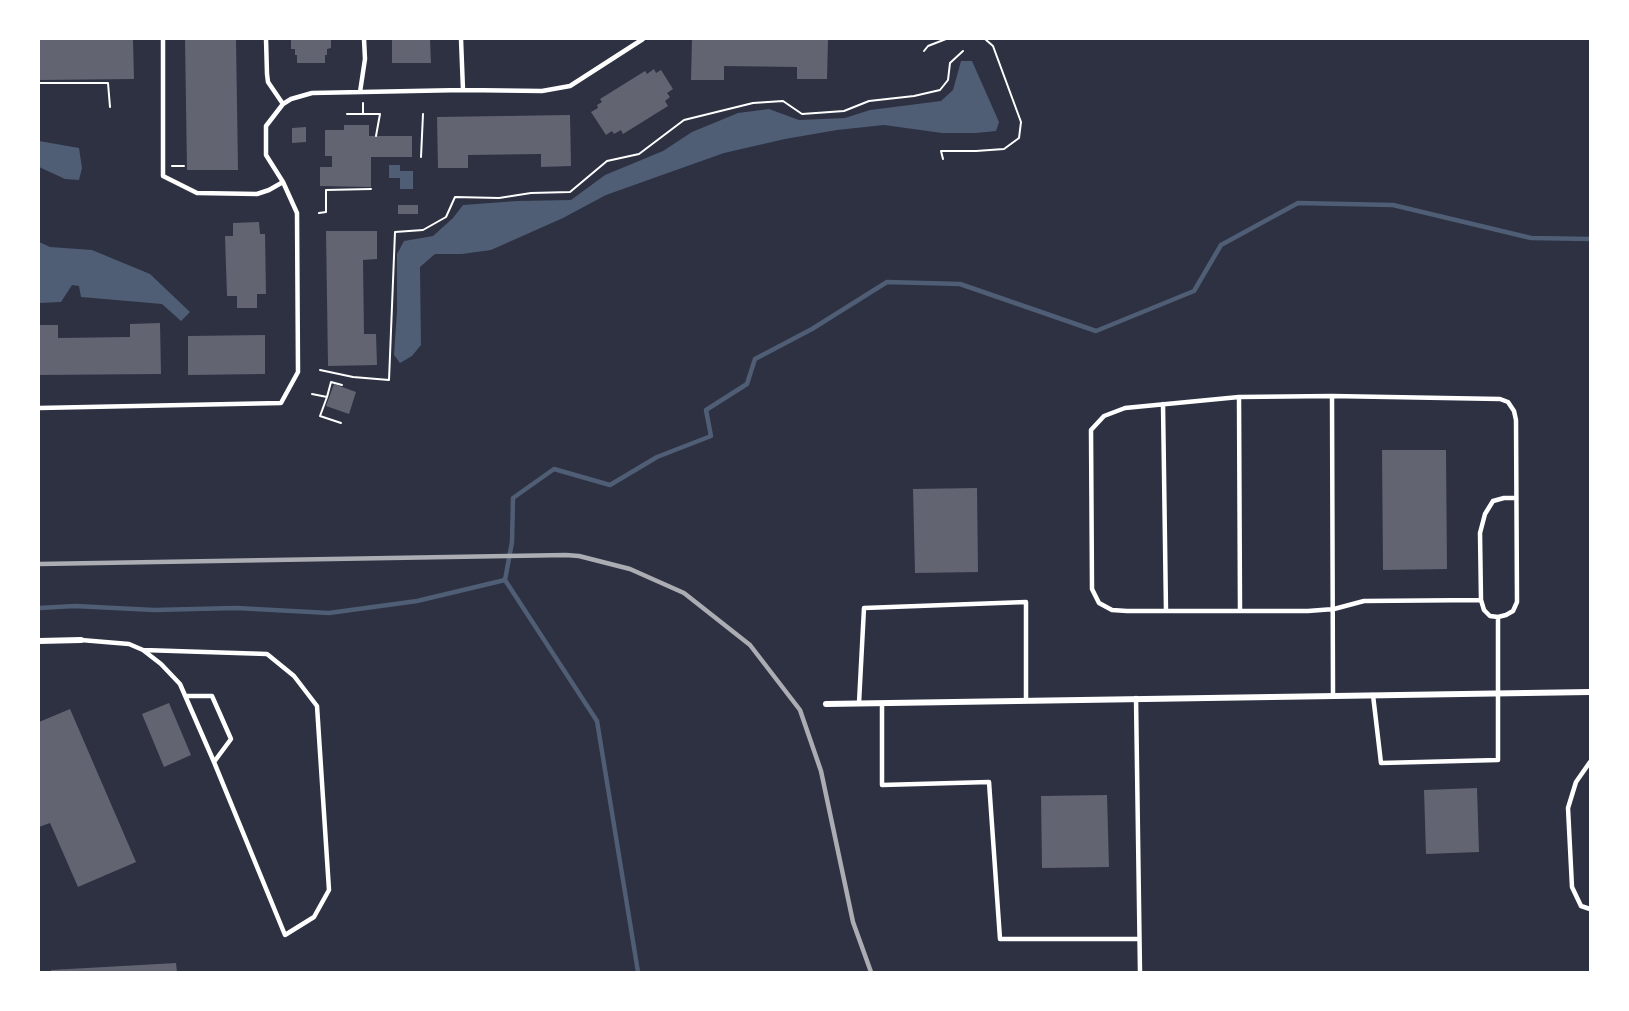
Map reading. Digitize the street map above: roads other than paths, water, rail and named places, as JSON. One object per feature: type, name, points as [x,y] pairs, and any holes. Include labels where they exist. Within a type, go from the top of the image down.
[{"type":"street","points":[[39,641],[81,640]]},
{"type":"street","points":[[826,704],[1590,692]]},
{"type":"lane","points":[[163,39],[163,176],[197,193],[257,194],[283,183]]},
{"type":"lane","points":[[266,39],[268,82],[283,104]]},
{"type":"lane","points":[[360,92],[365,59],[364,39]]},
{"type":"lane","points":[[461,39],[463,90]]},
{"type":"lane","points":[[39,408],[280,403],[298,372],[297,213],[266,154],[266,126],[283,104],[291,99],[312,93],[542,91],[570,86],[643,39]]},
{"type":"lane","points":[[1332,396],[1333,696]]},
{"type":"lane","points":[[1481,600],[1364,601],[1334,609],[1308,611],[1112,610],[1099,603],[1092,589],[1091,430],[1104,416],[1125,408],[1239,398],[1332,396],[1500,399],[1508,402],[1514,411],[1516,420],[1517,602],[1513,611],[1506,615],[1490,616],[1484,610],[1481,600],[1480,533],[1485,514],[1493,501],[1516,498]]},
{"type":"lane","points":[[1239,398],[1240,611]]},
{"type":"lane","points":[[1163,404],[1166,611]]},
{"type":"lane","points":[[858,703],[864,608],[1026,602],[1026,700]]},
{"type":"lane","points":[[1372,695],[1381,763],[1498,760],[1498,616]]},
{"type":"lane","points":[[81,640],[129,644],[143,650],[161,663],[180,684],[285,935],[314,917],[329,890],[317,706],[294,676],[267,654],[143,650]]},
{"type":"lane","points":[[186,696],[212,696],[231,739],[214,762]]},
{"type":"lane","points":[[1136,699],[1140,972]]},
{"type":"lane","points":[[882,704],[882,785],[989,783],[1000,939],[1139,939]]},
{"type":"lane","points":[[1590,762],[1576,782],[1568,808],[1572,887],[1581,906],[1590,909]]},
{"type":"water","points":[[961,61],[972,61],[999,122],[996,131],[942,133],[884,125],[785,139],[724,153],[606,195],[563,218],[491,250],[462,254],[435,254],[420,267],[421,345],[412,356],[400,363],[394,355],[397,254],[404,241],[433,236],[453,218],[463,205],[571,200],[605,175],[663,151],[692,132],[738,113],[769,109],[799,120],[845,118],[870,110],[941,101],[953,90]]},
{"type":"water","points":[[39,141],[79,148],[82,168],[79,180],[65,179],[39,167]]},
{"type":"water","points":[[389,165],[400,165],[400,171],[413,171],[413,189],[400,189],[400,178],[389,178]]},
{"type":"water","points":[[39,242],[50,247],[92,250],[150,274],[190,312],[181,321],[162,304],[81,297],[79,286],[72,285],[61,302],[39,303]]},
{"type":"waterway","points":[[638,972],[597,721],[505,580],[512,542],[513,498],[554,469],[610,485],[657,457],[711,436],[706,410],[747,384],[755,359],[812,329],[887,282],[960,284],[1096,331],[1194,291],[1221,245],[1298,203],[1393,205],[1531,238],[1590,239]]},
{"type":"waterway","points":[[39,608],[75,606],[154,610],[236,608],[329,613],[417,601],[505,580]]},
{"type":"railway","points":[[39,564],[566,555],[579,556],[630,569],[684,593],[750,645],[800,710],[821,771],[853,922],[871,972]]}]
